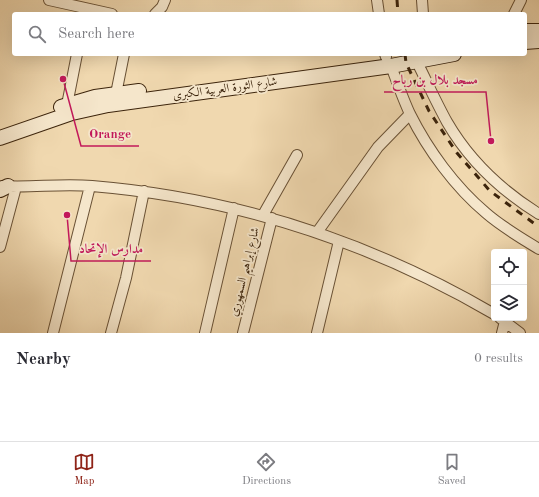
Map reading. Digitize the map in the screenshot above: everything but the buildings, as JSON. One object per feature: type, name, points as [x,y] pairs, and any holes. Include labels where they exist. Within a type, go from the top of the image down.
[{"type":"main road","points":[[527,31],[539,31]]},
{"type":"main road","points":[[527,42],[539,41]]},
{"type":"main road","name":"شارع الثورة العربية الكبرى","points":[[0,138],[72,113],[108,105],[387,59],[397,56]]},
{"type":"main road","name":"شارع الثورة العربية الكبرى","points":[[0,128],[67,105],[116,94],[274,75],[387,59],[417,62],[445,56]]},
{"type":"street","points":[[49,0],[88,7],[105,12]]},
{"type":"street","points":[[157,12],[162,7],[165,0]]},
{"type":"street","points":[[377,0],[379,12]]},
{"type":"street","points":[[422,0],[423,12]]},
{"type":"street","points":[[515,12],[522,0]]},
{"type":"street","points":[[67,105],[77,56]]},
{"type":"street","points":[[116,94],[124,56]]},
{"type":"street","points":[[387,59],[410,114],[432,150],[462,190],[486,213],[514,234],[539,249]]},
{"type":"street","points":[[417,62],[448,122],[466,151],[504,188],[539,214]]},
{"type":"street","points":[[318,231],[378,147],[410,114]]},
{"type":"street","name":"شارع إبراهيم السمهوري","points":[[244,333],[268,217],[297,155]]},
{"type":"street","points":[[53,333],[90,186]]},
{"type":"street","points":[[0,246],[6,187],[90,186],[144,191],[234,208],[318,231],[339,241],[374,253],[401,265],[491,312]]},
{"type":"street","points":[[111,333],[126,278],[144,191]]},
{"type":"street","points":[[205,333],[234,208]]},
{"type":"street","points":[[317,333],[339,241]]},
{"type":"street","points":[[502,333],[503,321]]},
{"type":"street","points":[[504,321],[520,333]]},
{"type":"railway","points":[[397,0],[398,12]]},
{"type":"railway","points":[[405,56],[406,63],[429,111],[457,153],[490,191],[539,227]]},
{"type":"place","name":"Orange","points":[[63,79]]},
{"type":"place","name":"مسجد بلال بن رباح","points":[[491,141]]},
{"type":"place","name":"مدارس الإتحاد","points":[[67,215]]}]
